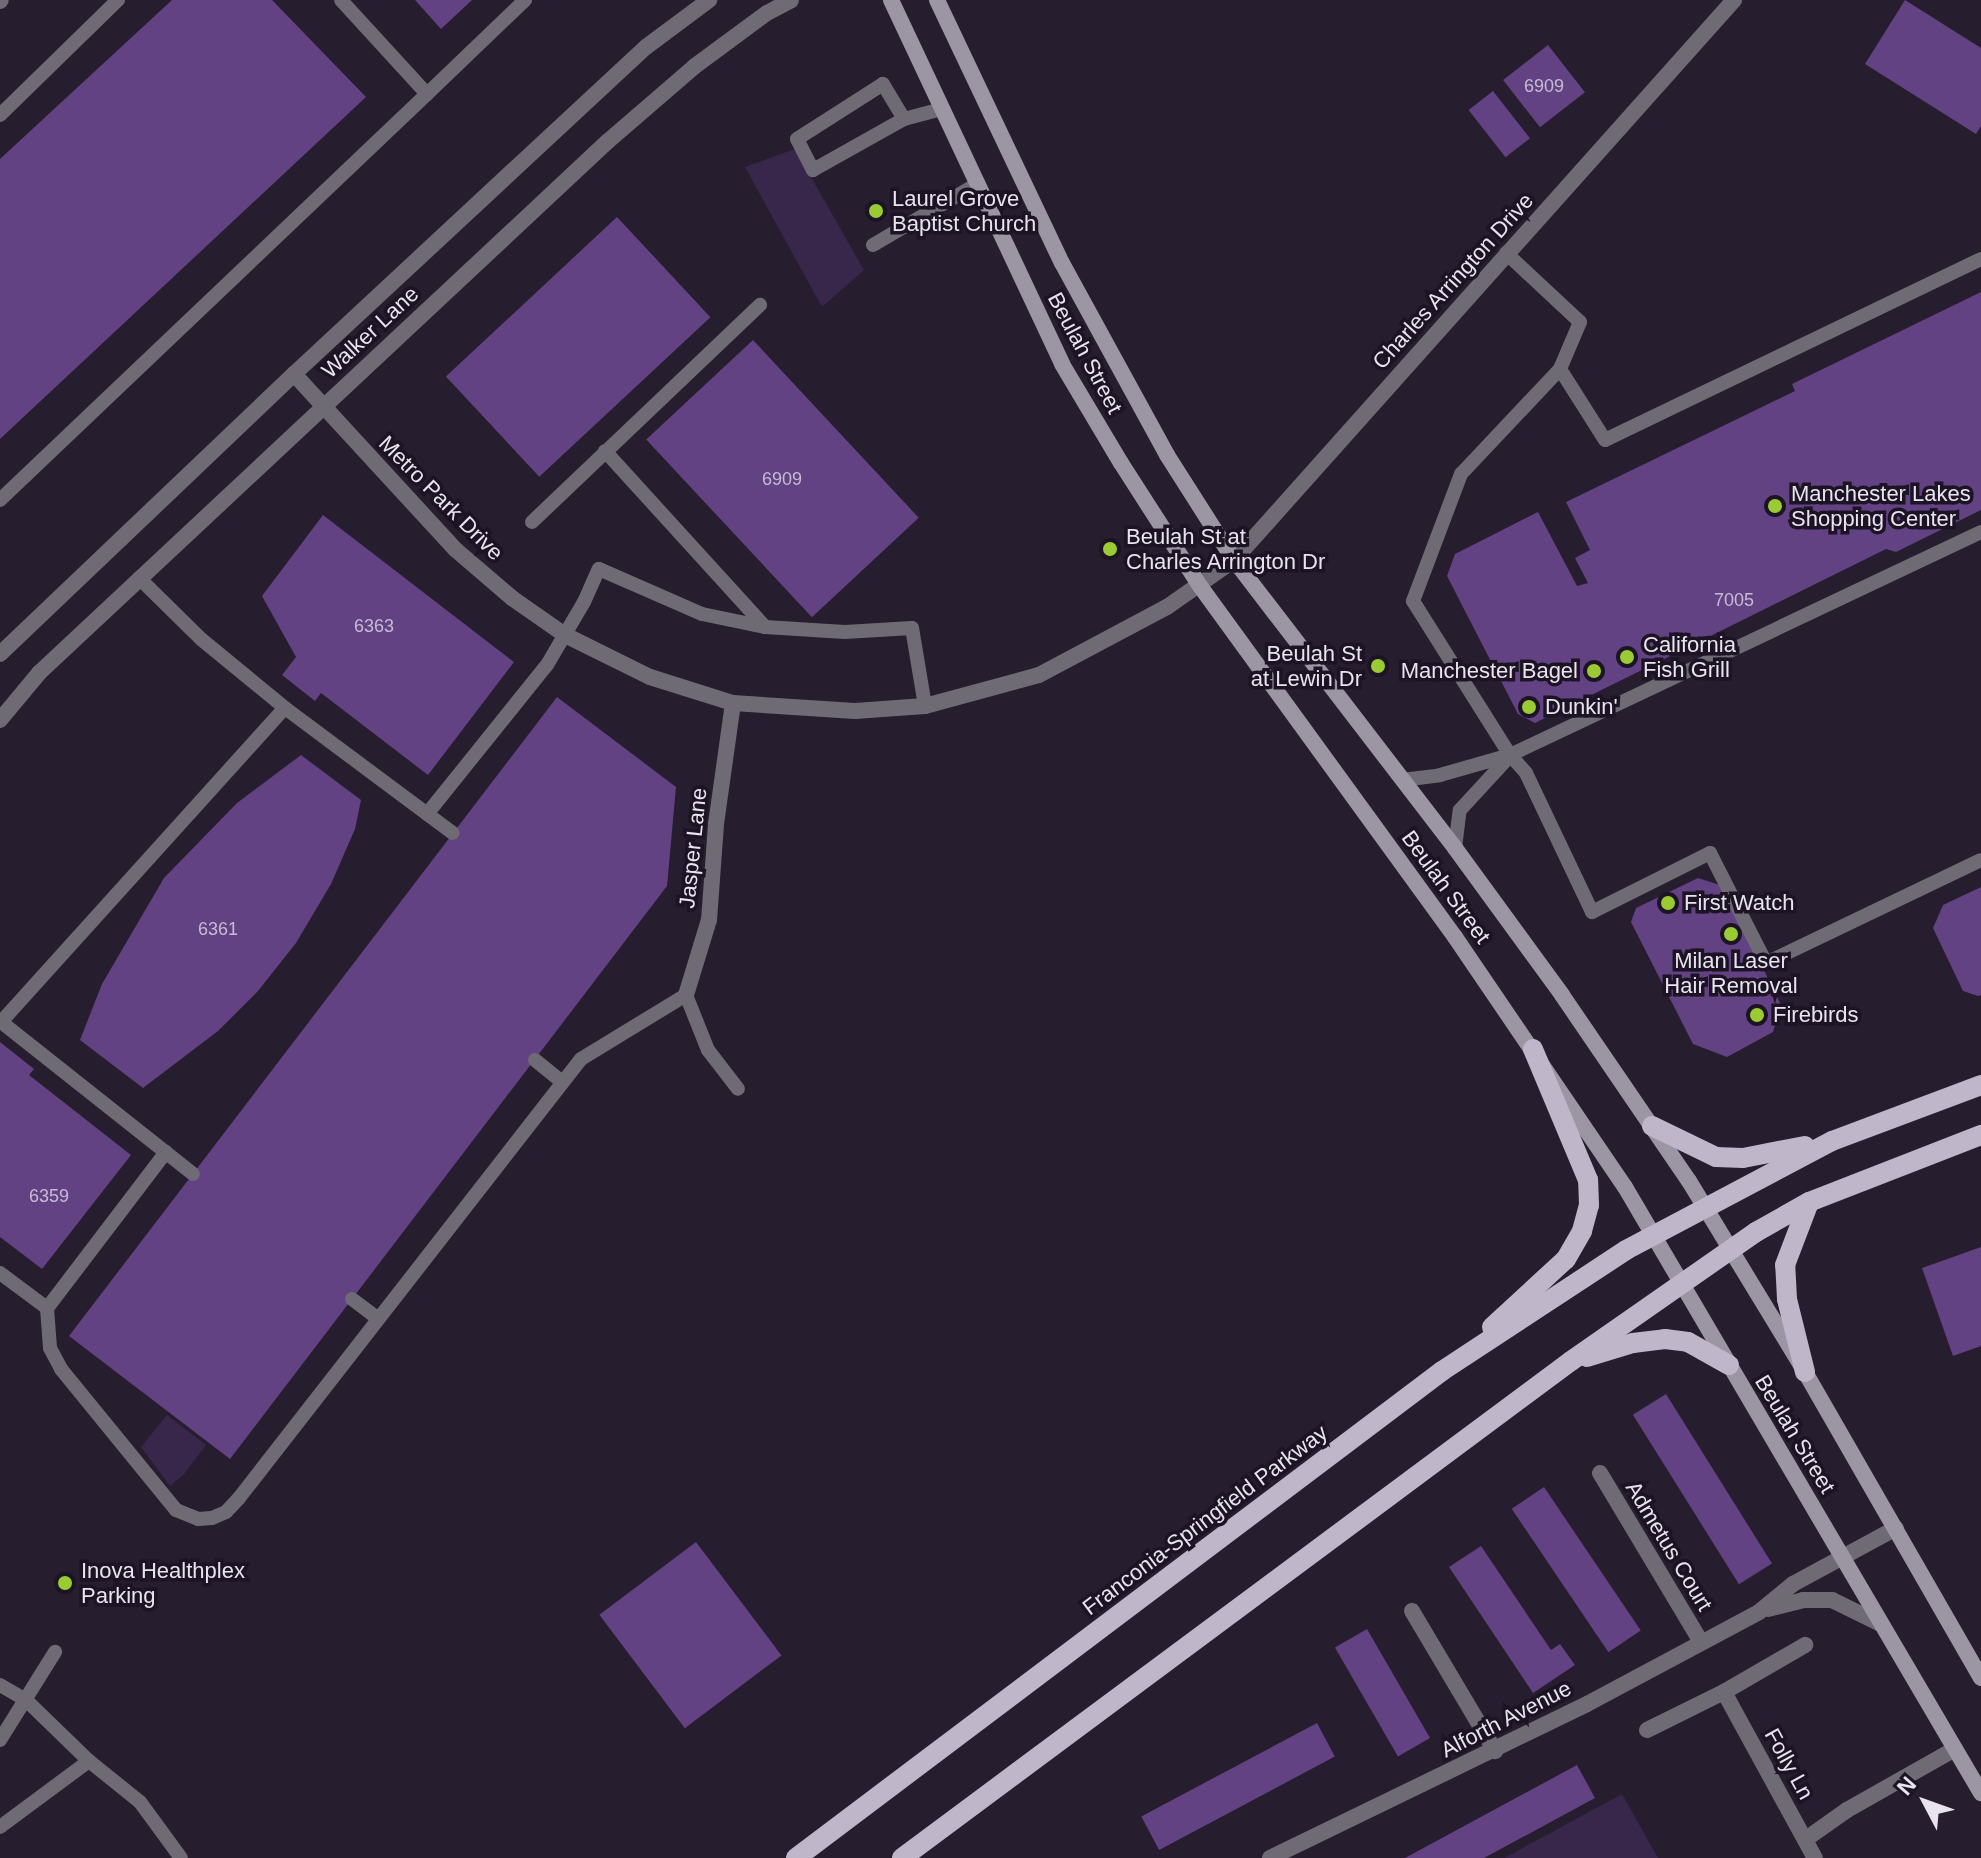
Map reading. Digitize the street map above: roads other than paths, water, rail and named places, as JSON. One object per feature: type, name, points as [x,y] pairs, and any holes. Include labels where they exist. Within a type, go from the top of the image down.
[{"type":"main road","name":"Beulah Street","points":[[891,0],[1062,364],[1128,474],[1200,586],[1533,1049],[1682,1283],[1981,1793]]},
{"type":"main road","name":"Beulah Street","points":[[937,0],[1062,263],[1167,455],[1234,560],[1455,848],[1652,1126],[1805,1372],[1981,1678]]},
{"type":"main road","points":[[1442,1371],[1559,1267],[1574,1247],[1587,1219],[1588,1180],[1533,1049]]},
{"type":"main road","points":[[1652,1126],[1690,1147],[1730,1158],[1832,1141],[1981,1085]]},
{"type":"main road","points":[[902,1858],[1571,1361],[1731,1249],[1809,1202],[1981,1135]]},
{"type":"main road","name":"Franconia-Springfield Parkway","points":[[796,1858],[1442,1371],[1653,1235],[1832,1141]]},
{"type":"main road","points":[[1805,1372],[1787,1299],[1785,1265],[1809,1202]]},
{"type":"main road","points":[[1571,1361],[1633,1343],[1665,1339],[1688,1342],[1729,1365]]},
{"type":"street","name":"Walker Lane","points":[[0,654],[294,374],[646,47],[709,0]]},
{"type":"street","name":"Walker Lane","points":[[0,720],[39,673],[139,578],[673,85],[767,13],[791,0]]},
{"type":"street","name":"Charles Arrington Drive","points":[[1200,586],[1234,560],[1734,0]]},
{"type":"street","name":"Metro Park Drive","points":[[294,374],[456,550],[512,598],[565,635],[650,677],[733,703],[855,711],[925,706],[1039,675],[1114,638],[1200,586]]},
{"type":"street","name":"Jasper Lane","points":[[686,995],[709,920],[716,824],[733,703]]},
{"type":"street","name":"Admetus Court","points":[[1600,1473],[1701,1642]]},
{"type":"street","name":"Alforth Avenue","points":[[1270,1858],[1301,1851],[1759,1612],[1793,1584],[1896,1528]]},
{"type":"street","name":"Alforth Avenue","points":[[1759,1612],[1818,1598],[1845,1604],[1881,1624]]},
{"type":"street","points":[[1412,1611],[1495,1751]]},
{"type":"street","points":[[1647,1730],[1724,1692],[1805,1645]]},
{"type":"street","name":"Folly Ln","points":[[1724,1692],[1815,1858]]},
{"type":"street","points":[[1806,1839],[1847,1810],[1955,1749]]},
{"type":"lane","points":[[0,115],[118,0]]},
{"type":"lane","points":[[341,0],[427,94]]},
{"type":"lane","points":[[0,500],[525,0]]},
{"type":"lane","points":[[904,119],[883,84],[797,139],[813,170],[904,119],[942,109]]},
{"type":"lane","points":[[873,245],[977,184]]},
{"type":"lane","points":[[1506,253],[1580,322],[1560,369],[1461,474],[1413,601],[1510,755],[1526,773],[1592,912],[1710,853],[1766,963],[1981,860]]},
{"type":"lane","points":[[1560,369],[1605,440],[1981,259]]},
{"type":"lane","points":[[532,522],[760,305]]},
{"type":"lane","points":[[605,451],[765,627]]},
{"type":"lane","points":[[1402,780],[1440,775],[1510,755],[1981,532]]},
{"type":"lane","points":[[427,814],[547,665],[599,569],[702,614],[765,627],[845,632],[912,628],[925,706]]},
{"type":"lane","points":[[139,578],[201,639],[285,708],[453,833]]},
{"type":"lane","points":[[193,1174],[0,1021],[285,708]]},
{"type":"lane","points":[[1455,848],[1460,810],[1510,755]]},
{"type":"lane","points":[[166,1152],[47,1308],[50,1348],[61,1369],[176,1510],[198,1519],[212,1518],[226,1512],[239,1498],[581,1059],[686,995],[708,1050],[738,1089]]},
{"type":"lane","points":[[535,1060],[562,1082]]},
{"type":"lane","points":[[0,1273],[47,1308]]},
{"type":"lane","points":[[352,1299],[377,1318]]},
{"type":"lane","points":[[0,1740],[55,1652]]},
{"type":"lane","points":[[0,1685],[26,1700],[89,1761],[140,1802],[181,1858]]},
{"type":"lane","points":[[0,1827],[89,1761]]},
{"type":"place","name":"Laurel Grove Baptist Church","points":[[876,211]]},
{"type":"place","name":"Manchester Lakes Shopping Center","points":[[1775,506]]},
{"type":"place","name":"Beulah St at Charles Arrington Dr","points":[[1110,549]]},
{"type":"place","name":"California Fish Grill","points":[[1627,657]]},
{"type":"place","name":"Beulah St at Lewin Dr","points":[[1378,666]]},
{"type":"place","name":"Manchester Bagel","points":[[1594,671]]},
{"type":"place","name":"Dunkin'","points":[[1529,707]]},
{"type":"place","name":"First Watch","points":[[1668,903]]},
{"type":"place","name":"Milan Laser Hair Removal","points":[[1731,934]]},
{"type":"place","name":"Firebirds","points":[[1757,1015]]},
{"type":"place","name":"Inova Healthplex Parking","points":[[65,1583]]}]
